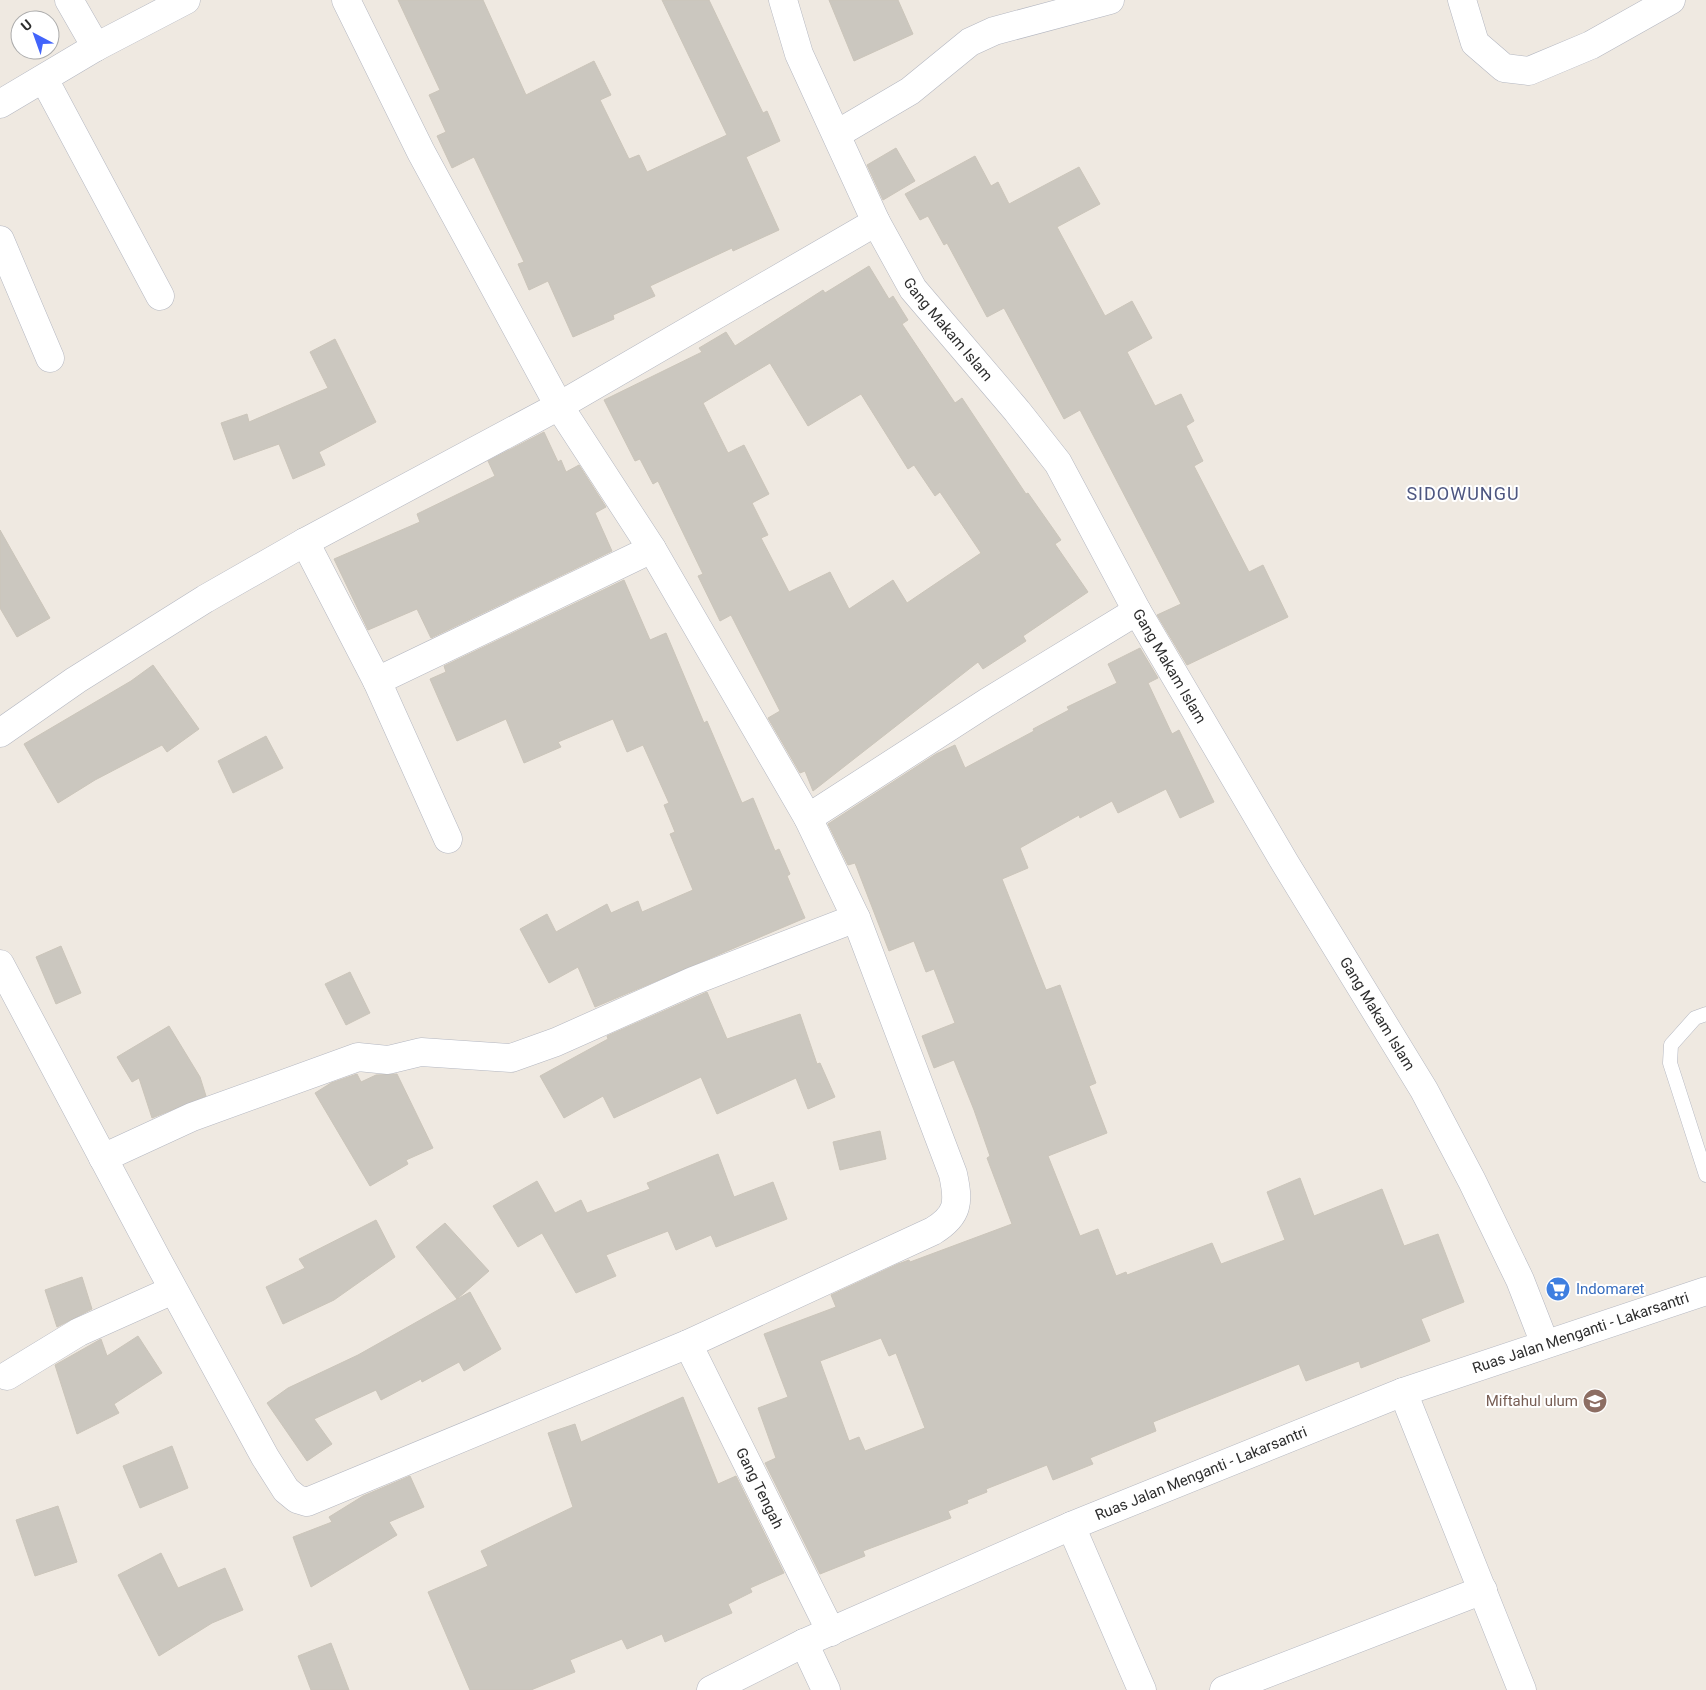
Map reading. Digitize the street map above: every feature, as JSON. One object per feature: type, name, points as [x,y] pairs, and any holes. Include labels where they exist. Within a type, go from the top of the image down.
[{"type":"street","points":[[69,0],[96,47]]},
{"type":"street","points":[[0,104],[96,47],[186,0]]},
{"type":"street","points":[[0,964],[173,1290],[277,1478],[297,1499],[307,1502],[350,1487],[688,1344],[934,1232],[948,1222],[955,1210],[958,1194],[953,1174],[856,918],[808,818],[652,550],[558,406],[421,152],[346,0]]},
{"type":"street","name":"Gang Makam Islam","points":[[783,0],[799,54],[876,222],[913,289],[1017,411],[1058,463],[1137,611],[1284,863],[1424,1090],[1516,1272],[1546,1344]]},
{"type":"street","points":[[837,134],[910,91],[970,42],[994,32],[1110,0]]},
{"type":"street","points":[[1462,0],[1475,43],[1504,68],[1529,71],[1591,45],[1671,0]]},
{"type":"street","points":[[44,79],[160,296]]},
{"type":"street","points":[[0,733],[76,680],[205,599],[305,542],[558,406],[876,222]]},
{"type":"street","points":[[0,240],[50,358]]},
{"type":"street","points":[[305,542],[377,681],[448,839]]},
{"type":"street","points":[[377,681],[652,550]]},
{"type":"street","points":[[808,818],[986,703],[1137,611]]},
{"type":"street","points":[[103,1158],[192,1117],[358,1057],[388,1060],[421,1052],[510,1058],[556,1042],[693,981],[856,918]]},
{"type":"street","points":[[7,1376],[79,1332],[173,1290]]},
{"type":"street","name":"Ruas Jalan Menganti - Lakarsantri","points":[[711,1690],[804,1643],[1071,1526],[1403,1392],[1706,1291]]},
{"type":"street","name":"Gang Tengah","points":[[688,1344],[831,1632]]},
{"type":"street","points":[[1403,1392],[1522,1690]]},
{"type":"street","points":[[1071,1526],[1142,1690]]},
{"type":"street","points":[[1224,1690],[1483,1590]]},
{"type":"street","points":[[804,1643],[826,1690]]},
{"type":"lane","points":[[1706,1014],[1695,1018],[1671,1045],[1670,1063],[1706,1175]]},
{"type":"building","points":[[398,0],[483,0],[526,95],[594,61],[611,95],[600,100],[629,159],[639,155],[647,172],[727,135],[662,0],[709,0],[763,113],[767,111],[780,141],[746,157],[779,230],[733,251],[732,248],[650,286],[655,296],[613,315],[614,319],[573,337],[548,281],[529,290],[518,264],[524,262],[474,157],[452,168],[437,136],[446,132],[429,95],[440,90]]},
{"type":"building","points":[[829,0],[898,0],[913,34],[854,61]]},
{"type":"building","points":[[896,148],[915,181],[883,200],[867,165]]},
{"type":"building","points":[[975,156],[991,186],[998,182],[1009,204],[1079,167],[1100,204],[1057,227],[1105,316],[1132,301],[1152,338],[1127,352],[1155,406],[1181,394],[1194,421],[1186,426],[1203,461],[1194,466],[1249,572],[1263,565],[1288,617],[1187,665],[1157,615],[1181,604],[1080,410],[1064,419],[1004,308],[987,317],[947,243],[944,245],[928,216],[920,220],[905,194]]},
{"type":"building","points":[[869,266],[889,299],[893,296],[908,320],[902,324],[955,403],[962,398],[1026,494],[1028,493],[1061,540],[1055,544],[1088,592],[1023,636],[1026,641],[983,669],[978,662],[813,791],[805,771],[800,773],[768,718],[780,711],[731,615],[720,621],[698,576],[703,574],[658,481],[653,484],[640,459],[635,461],[604,400],[702,352],[699,348],[726,332],[735,346],[823,290],[825,293]],"holes":[[[770,363],[808,426],[861,394],[908,469],[914,465],[935,496],[940,492],[981,553],[907,603],[893,580],[849,609],[830,572],[789,592],[761,538],[768,535],[752,503],[769,494],[744,445],[728,453],[703,403]]]},
{"type":"building","points":[[335,339],[376,422],[319,452],[325,465],[293,479],[279,444],[234,460],[221,423],[247,414],[249,422],[328,388],[310,352]]},
{"type":"building","points":[[544,432],[558,462],[561,460],[566,472],[579,465],[606,507],[595,513],[612,551],[431,638],[417,609],[368,630],[334,559],[420,522],[417,514],[495,476],[488,461]]},
{"type":"building","points":[[0,530],[50,618],[17,637],[0,608]]},
{"type":"building","points":[[624,580],[650,640],[666,633],[704,723],[707,721],[742,803],[753,798],[775,851],[779,849],[790,874],[787,876],[805,918],[595,1007],[578,967],[549,983],[520,929],[547,914],[556,932],[607,904],[611,913],[638,901],[642,912],[693,890],[670,834],[675,832],[664,805],[669,803],[643,745],[627,752],[613,719],[558,742],[561,747],[524,763],[506,719],[457,741],[430,679],[446,672],[444,666]]},
{"type":"building","points":[[1140,648],[1158,678],[1148,683],[1172,734],[1179,730],[1214,802],[1180,818],[1166,789],[1118,813],[1112,801],[1080,818],[1079,815],[1020,848],[1028,868],[1002,879],[1046,990],[1060,985],[1096,1083],[1089,1086],[1107,1133],[1048,1156],[1080,1236],[1098,1229],[1116,1276],[1126,1272],[1127,1275],[1212,1243],[1221,1264],[1285,1240],[1267,1192],[1300,1178],[1314,1216],[1382,1189],[1404,1246],[1438,1234],[1464,1302],[1421,1319],[1430,1341],[1361,1368],[1359,1361],[1306,1381],[1299,1364],[1153,1422],[1156,1431],[1090,1458],[1093,1464],[1053,1480],[1047,1465],[986,1489],[987,1492],[967,1500],[968,1503],[948,1511],[951,1518],[863,1551],[865,1556],[820,1574],[765,1463],[776,1458],[758,1408],[788,1397],[764,1334],[836,1307],[831,1295],[898,1264],[909,1260],[910,1262],[1012,1224],[987,1158],[990,1156],[974,1110],[954,1060],[934,1068],[922,1036],[955,1023],[934,969],[926,972],[914,941],[889,951],[855,863],[848,865],[828,824],[936,754],[955,745],[965,768],[1034,731],[1033,729],[1069,710],[1067,707],[1117,683],[1108,664]],"holes":[[[881,1338],[889,1356],[896,1353],[925,1428],[865,1451],[859,1437],[849,1441],[820,1361]]]},
{"type":"building","points":[[153,665],[199,729],[167,752],[162,745],[95,780],[58,803],[24,744],[131,681]]},
{"type":"building","points":[[266,736],[283,768],[233,793],[218,761]]},
{"type":"building","points":[[61,946],[81,993],[56,1004],[36,957]]},
{"type":"building","points":[[350,972],[370,1013],[346,1025],[325,984]]},
{"type":"building","points":[[707,992],[727,1039],[800,1014],[817,1064],[820,1063],[835,1097],[808,1109],[796,1078],[717,1114],[701,1077],[614,1118],[603,1096],[564,1118],[540,1076],[608,1039],[607,1036]]},
{"type":"building","points":[[169,1026],[200,1077],[206,1096],[152,1118],[139,1078],[132,1082],[117,1057]]},
{"type":"building","points":[[357,1074],[361,1082],[376,1075],[397,1074],[433,1148],[406,1160],[408,1164],[370,1186],[315,1093],[331,1083]]},
{"type":"building","points":[[880,1131],[886,1159],[840,1170],[833,1142]]},
{"type":"building","points":[[718,1154],[734,1197],[773,1182],[787,1219],[716,1247],[711,1235],[676,1250],[668,1231],[606,1255],[616,1276],[576,1293],[542,1233],[518,1247],[493,1206],[537,1181],[555,1213],[581,1200],[587,1213],[650,1189],[647,1183]]},
{"type":"building","points":[[376,1220],[395,1257],[334,1300],[283,1324],[266,1287],[305,1268],[299,1259]]},
{"type":"building","points":[[445,1223],[489,1271],[457,1299],[416,1247]]},
{"type":"building","points":[[82,1277],[92,1309],[57,1327],[45,1290]]},
{"type":"building","points":[[470,1292],[501,1349],[464,1371],[459,1362],[422,1382],[421,1379],[381,1400],[376,1390],[314,1419],[332,1444],[307,1461],[267,1403],[288,1388],[358,1355]]},
{"type":"building","points":[[138,1336],[162,1373],[114,1404],[119,1413],[77,1434],[55,1365],[101,1339],[107,1356]]},
{"type":"building","points":[[683,1397],[718,1484],[736,1476],[784,1573],[750,1588],[752,1592],[728,1604],[732,1613],[665,1642],[662,1634],[627,1649],[622,1639],[570,1660],[575,1672],[531,1690],[470,1690],[428,1592],[488,1566],[481,1551],[573,1507],[548,1433],[575,1424],[581,1442]]},
{"type":"building","points":[[172,1446],[188,1488],[140,1508],[123,1466]]},
{"type":"building","points":[[410,1476],[424,1507],[389,1522],[397,1535],[311,1587],[293,1537],[332,1522],[329,1517],[363,1496]]},
{"type":"building","points":[[58,1506],[77,1562],[35,1576],[16,1520]]},
{"type":"building","points":[[161,1553],[178,1588],[225,1568],[243,1610],[212,1623],[159,1656],[118,1575]]},
{"type":"building","points":[[331,1643],[349,1690],[311,1690],[298,1656]]},
{"type":"place","name":"Indomaret","points":[[1558,1289]]},
{"type":"place","name":"Miftahul ulum","points":[[1595,1401]]},
{"type":"district","name":"SIDOWUNGU","points":[[1463,494]]}]
